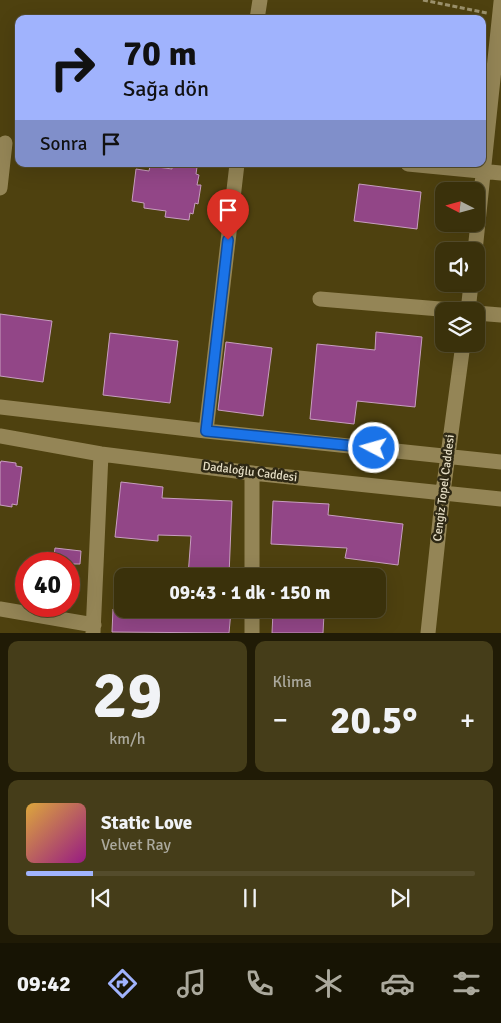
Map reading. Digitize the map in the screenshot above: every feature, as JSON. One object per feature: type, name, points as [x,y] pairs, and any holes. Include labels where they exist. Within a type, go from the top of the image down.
[{"type":"street","points":[[258,15],[260,0]]},
{"type":"street","points":[[486,153],[501,11]]},
{"type":"street","points":[[0,188],[8,142]]},
{"type":"street","points":[[206,431],[237,167]]},
{"type":"street","points":[[436,167],[501,173]]},
{"type":"street","points":[[476,242],[485,167]]},
{"type":"street","points":[[320,299],[435,309]]},
{"type":"street","points":[[485,313],[501,315]]},
{"type":"street","name":"Cengiz Topel Caddesi","points":[[428,633],[443,492],[462,352]]},
{"type":"street","points":[[0,407],[501,462]]},
{"type":"street","name":"Dadaloğlu Caddesi","points":[[0,436],[101,454],[252,473],[501,499]]},
{"type":"street","points":[[0,609],[94,629],[101,454]]},
{"type":"street","points":[[252,473],[252,568]]},
{"type":"street","points":[[252,618],[252,633]]},
{"type":"path","points":[[423,0],[501,11]]},
{"type":"building","points":[[150,167],[157,167],[172,169],[172,167],[197,167],[196,174],[199,175],[197,185],[201,185],[198,204],[195,203],[193,214],[190,213],[189,220],[165,217],[166,211],[144,208],[144,203],[132,201],[136,169],[149,171]]},
{"type":"building","points":[[359,184],[421,192],[417,229],[354,221]]},
{"type":"building","points":[[0,314],[52,321],[43,382],[0,376]]},
{"type":"building","points":[[376,332],[422,337],[415,407],[357,401],[354,424],[310,419],[317,344],[375,350]]},
{"type":"building","points":[[110,333],[178,341],[170,403],[103,395]]},
{"type":"building","points":[[226,342],[272,348],[263,416],[218,410]]},
{"type":"building","points":[[1,461],[16,463],[16,466],[22,467],[17,505],[12,504],[12,507],[0,505]]},
{"type":"building","points":[[121,482],[163,487],[162,498],[232,501],[229,568],[189,568],[191,536],[158,535],[158,541],[115,537]]},
{"type":"building","points":[[273,501],[329,504],[328,515],[403,524],[398,565],[345,558],[347,548],[271,544]]},
{"type":"building","points":[[55,548],[81,551],[80,564],[80,552],[54,552]]},
{"type":"building","points":[[113,609],[114,618],[230,618],[229,633],[112,632]]},
{"type":"building","points":[[273,618],[324,618],[323,633],[272,633]]},
{"type":"route","points":[[228,240],[206,431],[374,448]]}]
